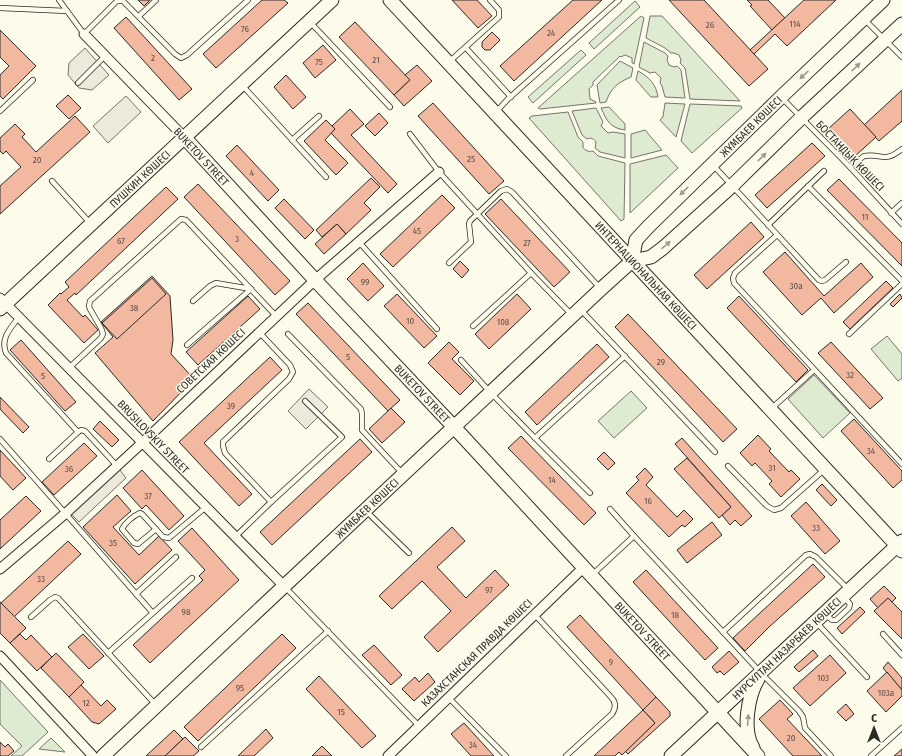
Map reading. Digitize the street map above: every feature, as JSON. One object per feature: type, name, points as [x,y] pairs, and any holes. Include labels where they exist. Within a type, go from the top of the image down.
[{"type":"main road","name":"ПУШКИН КӨШЕСІ","points":[[2,303],[92,224],[332,0]]},
{"type":"main road","name":"ИНТЕРНАЦИОНАЛЬНАЯ КӨШЕСІ","points":[[390,0],[825,469],[900,546]]},
{"type":"main road","name":"ЖҰМБАЕВ КӨШЕСІ","points":[[632,261],[636,240],[648,226],[884,0]]},
{"type":"main road","name":"ЖҰМБАЕВ КӨШЕСІ","points":[[103,756],[601,289],[632,261],[651,257],[733,186],[801,118],[902,24]]},
{"type":"main road","name":"BUKETOV STREET","points":[[184,137],[314,280],[454,427],[758,756]]},
{"type":"main road","name":"НҰРСҰЛТАН НАЗАРБАЕВ КӨШЕСІ","points":[[671,756],[846,593],[900,546]]},
{"type":"main road","points":[[758,756],[751,744],[747,730],[751,696],[761,673]]},
{"type":"street","name":"BUKETOV STREET","points":[[84,34],[184,137]]},
{"type":"street","name":"СОВЕТСКАЯ КӨШЕСІ","points":[[0,568],[66,513],[314,280],[440,172]]},
{"type":"street","name":"BRUSILOVSKIY STREET","points":[[2,303],[19,317],[284,586]]},
{"type":"street","name":"КАЗАХСТАНСКАЯ ПРАВДА КӨШЕСІ","points":[[388,756],[534,615],[587,572]]},
{"type":"street","points":[[0,656],[93,756]]},
{"type":"lane","points":[[60,0],[67,12],[84,34],[117,1],[124,1],[175,54],[181,58],[187,56],[248,0]]},
{"type":"lane","points":[[139,16],[156,0]]},
{"type":"lane","points":[[448,63],[499,17],[499,10],[490,0]]},
{"type":"lane","points":[[495,113],[619,0]]},
{"type":"lane","points":[[0,8],[67,12]]},
{"type":"lane","points":[[863,19],[902,57]]},
{"type":"lane","points":[[309,21],[390,107]]},
{"type":"lane","points":[[466,48],[511,97]]},
{"type":"lane","points":[[78,82],[105,56]]},
{"type":"lane","points":[[0,111],[34,80]]},
{"type":"lane","points":[[241,84],[326,177]]},
{"type":"lane","name":"БОСТАНДЫҚ КӨШЕСІ","points":[[781,97],[850,167],[902,224]]},
{"type":"lane","points":[[292,140],[319,116]]},
{"type":"lane","points":[[410,134],[440,172],[531,273],[625,356],[715,452]]},
{"type":"lane","points":[[850,167],[864,156],[886,158],[902,149]]},
{"type":"lane","points":[[712,164],[816,277],[822,281],[828,278],[846,262]]},
{"type":"lane","points":[[768,225],[824,171]]},
{"type":"lane","points":[[52,181],[92,224]]},
{"type":"lane","points":[[808,186],[902,283],[849,334]]},
{"type":"lane","points":[[450,263],[471,242],[469,222],[501,191],[507,189],[510,190],[601,289]]},
{"type":"lane","points":[[891,213],[902,203]]},
{"type":"lane","points":[[69,368],[101,338],[103,334],[90,309],[90,301],[181,219],[186,220],[276,316]]},
{"type":"lane","points":[[777,235],[735,273],[733,281],[902,464]]},
{"type":"lane","points":[[358,241],[438,329]]},
{"type":"lane","points":[[473,326],[531,273]]},
{"type":"lane","points":[[193,301],[210,286],[216,283],[251,289]]},
{"type":"lane","points":[[187,344],[251,289]]},
{"type":"lane","points":[[19,317],[5,336],[4,345],[6,353],[78,432]]},
{"type":"lane","points":[[259,332],[290,365],[293,372],[289,379],[225,438],[223,446],[225,453],[271,502]]},
{"type":"lane","points":[[288,334],[361,409],[362,430],[403,475]]},
{"type":"lane","points":[[536,438],[625,356]]},
{"type":"lane","points":[[461,360],[490,392],[590,493]]},
{"type":"lane","points":[[770,410],[814,370]]},
{"type":"lane","points":[[236,536],[342,437],[305,401]]},
{"type":"lane","points":[[48,459],[81,430],[84,431],[117,466]]},
{"type":"lane","points":[[0,439],[152,612]]},
{"type":"lane","points":[[728,466],[767,506],[774,510],[781,508],[825,469]]},
{"type":"lane","points":[[156,529],[138,544],[134,543],[122,529],[140,513],[156,529],[165,538],[169,538],[206,507]]},
{"type":"lane","points":[[610,509],[761,673],[799,710],[803,717],[805,728],[831,756]]},
{"type":"lane","points":[[365,510],[409,553]]},
{"type":"lane","points":[[587,572],[634,536]]},
{"type":"lane","points":[[723,632],[806,555],[810,554],[816,557],[846,593]]},
{"type":"lane","points":[[136,594],[176,557]]},
{"type":"lane","points":[[108,653],[152,612],[192,578]]},
{"type":"lane","points":[[284,586],[419,726]]},
{"type":"lane","points":[[31,617],[50,600],[55,597],[58,598],[156,706]]},
{"type":"lane","points":[[534,615],[612,697],[615,703],[612,714],[566,756]]},
{"type":"lane","points":[[820,618],[867,677]]},
{"type":"lane","points":[[201,747],[328,631]]},
{"type":"lane","points":[[883,634],[902,654]]},
{"type":"lane","points":[[449,698],[506,756]]},
{"type":"lane","points":[[871,756],[902,728]]},
{"type":"green space","points":[[635,1],[640,7],[594,49],[589,43]]},
{"type":"green space","points":[[641,16],[644,18],[634,64],[632,63],[632,58],[625,55],[620,56],[593,82],[593,85],[589,89],[590,99],[596,103],[538,108]]},
{"type":"green space","points":[[650,16],[662,16],[740,101],[690,99],[685,68],[680,63],[681,60],[679,55],[671,53],[665,48],[646,38]]},
{"type":"green space","points":[[644,42],[665,53],[668,56],[667,60],[669,65],[674,67],[677,66],[681,70],[685,98],[665,97],[660,83],[661,78],[655,72],[650,73],[639,67]]},
{"type":"green space","points":[[581,50],[586,55],[533,103],[528,97]]},
{"type":"green space","points":[[620,61],[633,68],[631,77],[615,86],[606,102],[600,103],[597,85]]},
{"type":"green space","points":[[638,71],[651,81],[656,88],[658,97],[651,97],[636,80]]},
{"type":"green space","points":[[665,103],[685,104],[676,137],[660,120],[663,117]]},
{"type":"green space","points":[[690,104],[741,106],[742,108],[692,153],[681,141]]},
{"type":"green space","points":[[609,107],[625,124],[625,130],[612,126],[607,120],[601,108]]},
{"type":"green space","points":[[596,108],[603,122],[601,126],[608,133],[613,132],[625,134],[625,158],[600,152],[595,148],[596,143],[594,139],[587,139],[582,135],[572,111]]},
{"type":"green space","points":[[568,112],[578,137],[583,142],[583,147],[585,149],[593,151],[598,156],[625,163],[624,219],[621,221],[529,118],[532,116]]},
{"type":"green space","points":[[645,130],[662,150],[631,158],[631,134]]},
{"type":"green space","points":[[666,155],[678,168],[630,213],[630,164]]},
{"type":"green space","points":[[887,336],[902,354],[902,378],[898,381],[871,349]]},
{"type":"green space","points":[[814,375],[850,413],[823,438],[788,399]]},
{"type":"green space","points":[[631,391],[647,408],[614,438],[598,421]]},
{"type":"green space","points":[[0,680],[48,732],[22,756],[11,756],[22,746],[0,724]]},
{"type":"green space","points":[[51,738],[65,752],[39,749]]},
{"type":"shaded area","points":[[85,48],[109,75],[92,90],[79,88],[68,75],[69,63]]},
{"type":"shaded area","points":[[126,96],[141,112],[108,143],[93,126]]},
{"type":"shaded area","points":[[309,389],[328,407],[306,429],[288,411]]},
{"type":"shaded area","points":[[117,466],[126,478],[79,522],[68,511]]},
{"type":"building","points":[[138,0],[150,0],[144,6]]},
{"type":"building","points":[[262,0],[284,0],[288,3],[216,68],[203,54]]},
{"type":"building","points":[[452,0],[477,0],[492,16],[478,28]]},
{"type":"building","points":[[573,0],[602,0],[514,81],[500,66]]},
{"type":"building","points":[[669,0],[704,0],[768,69],[749,86]]},
{"type":"building","points":[[747,0],[768,0],[785,18],[772,30],[750,6],[752,5]]},
{"type":"building","points":[[804,0],[836,0],[787,46],[775,34],[754,54],[750,50]]},
{"type":"building","points":[[126,17],[192,89],[179,100],[114,28]]},
{"type":"building","points":[[355,22],[410,80],[394,95],[339,37]]},
{"type":"building","points":[[0,30],[36,66],[3,99],[0,96],[0,75],[9,66],[0,57]]},
{"type":"building","points":[[492,32],[500,40],[490,50],[485,50],[482,47],[482,42]]},
{"type":"building","points":[[323,45],[336,60],[315,78],[303,63]]},
{"type":"building","points":[[417,65],[432,81],[404,106],[394,95],[410,80],[405,75]]},
{"type":"building","points":[[286,75],[306,97],[293,109],[274,87]]},
{"type":"building","points":[[902,90],[902,121],[879,141],[864,125]]},
{"type":"building","points":[[68,95],[81,108],[69,119],[56,106]]},
{"type":"building","points":[[433,103],[504,181],[489,194],[418,116]]},
{"type":"building","points":[[350,109],[364,124],[351,135],[397,184],[388,193],[331,133],[335,129],[332,126]]},
{"type":"building","points":[[850,109],[876,137],[853,158],[828,129]]},
{"type":"building","points":[[379,113],[388,123],[375,136],[365,126]]},
{"type":"building","points":[[75,116],[90,132],[0,214],[0,186],[21,167],[6,151],[3,154],[0,151],[0,138],[15,124],[25,134],[22,137],[36,152]]},
{"type":"building","points":[[326,120],[335,129],[325,140],[348,163],[336,175],[304,141]]},
{"type":"building","points":[[812,143],[825,156],[767,208],[755,195]]},
{"type":"building","points":[[237,145],[279,190],[268,201],[226,156]]},
{"type":"building","points":[[371,178],[380,187],[364,203],[371,210],[346,234],[337,224],[322,237],[316,230]]},
{"type":"building","points":[[839,179],[902,243],[902,266],[827,190]]},
{"type":"building","points":[[198,184],[290,281],[275,295],[184,197]]},
{"type":"building","points":[[166,187],[178,199],[76,295],[75,293],[67,300],[83,317],[85,315],[98,330],[84,343],[48,305],[60,293],[61,294],[69,287],[65,282]]},
{"type":"building","points":[[442,195],[455,208],[393,267],[380,254]]},
{"type":"building","points":[[284,199],[314,230],[305,239],[275,208]]},
{"type":"building","points":[[501,199],[570,272],[554,287],[485,214]]},
{"type":"building","points":[[751,222],[764,237],[707,289],[694,275]]},
{"type":"building","points":[[337,224],[346,234],[324,254],[315,244]]},
{"type":"building","points":[[785,252],[824,296],[861,263],[873,277],[834,313],[821,298],[802,315],[763,272]]},
{"type":"building","points":[[460,261],[469,270],[462,278],[453,269]]},
{"type":"building","points":[[363,263],[384,286],[368,301],[347,279]]},
{"type":"building","points":[[152,276],[170,296],[173,340],[171,354],[194,379],[153,421],[95,353],[113,337],[101,322]]},
{"type":"building","points":[[152,278],[166,294],[117,339],[102,323]]},
{"type":"building","points":[[886,281],[893,288],[850,329],[843,322]]},
{"type":"building","points":[[397,294],[437,336],[424,348],[384,306]]},
{"type":"building","points":[[517,294],[531,309],[489,349],[475,334]]},
{"type":"building","points":[[900,294],[902,298],[893,307],[890,304]]},
{"type":"building","points":[[248,296],[260,309],[198,365],[186,352]]},
{"type":"building","points":[[739,296],[808,370],[796,382],[727,308]]},
{"type":"building","points":[[308,303],[400,400],[388,411],[296,314]]},
{"type":"building","points":[[628,314],[737,429],[723,442],[615,327]]},
{"type":"building","points":[[21,340],[76,402],[65,411],[10,350]]},
{"type":"building","points":[[449,342],[459,352],[452,359],[474,381],[460,395],[428,363]]},
{"type":"building","points":[[831,342],[883,398],[870,409],[818,353]]},
{"type":"building","points":[[597,344],[609,357],[537,425],[525,412]]},
{"type":"building","points":[[270,357],[282,370],[204,443],[252,494],[239,506],[179,442]]},
{"type":"building","points":[[0,397],[29,427],[23,433],[0,409]]},
{"type":"building","points":[[391,408],[405,422],[382,443],[369,429]]},
{"type":"building","points":[[854,419],[902,471],[902,480],[893,488],[841,431]]},
{"type":"building","points":[[100,421],[119,440],[112,447],[93,429]]},
{"type":"building","points":[[758,435],[771,449],[769,451],[789,472],[791,470],[800,479],[781,497],[769,484],[772,481],[755,463],[752,466],[740,453]]},
{"type":"building","points":[[521,436],[596,513],[584,525],[508,448]]},
{"type":"building","points":[[682,438],[752,516],[741,526],[735,520],[730,525],[722,515],[731,507],[675,444]]},
{"type":"building","points":[[360,439],[372,452],[272,545],[260,532]]},
{"type":"building","points":[[84,443],[97,456],[54,495],[42,482]]},
{"type":"building","points":[[0,450],[26,478],[13,490],[0,476]]},
{"type":"building","points":[[604,452],[615,463],[608,470],[597,459]]},
{"type":"building","points":[[687,458],[731,507],[719,518],[674,469]]},
{"type":"building","points":[[645,468],[653,477],[646,485],[677,517],[684,510],[693,519],[685,527],[682,525],[669,537],[626,493],[639,480],[636,477]]},
{"type":"building","points":[[142,470],[184,516],[169,530],[146,505],[142,509],[123,488]]},
{"type":"building","points":[[822,484],[837,500],[831,506],[816,490]]},
{"type":"building","points":[[117,495],[131,511],[113,527],[139,555],[159,536],[172,550],[135,584],[83,527]]},
{"type":"building","points":[[26,496],[41,511],[0,549],[0,520]]},
{"type":"building","points":[[806,502],[840,541],[825,554],[791,516]]},
{"type":"building","points":[[712,522],[722,535],[687,563],[677,550]]},
{"type":"building","points":[[452,527],[465,541],[437,567],[466,598],[495,570],[509,585],[438,652],[424,637],[451,611],[422,581],[392,609],[379,596]]},
{"type":"building","points":[[192,528],[239,580],[150,663],[133,645],[203,580],[199,576],[205,570],[178,541]]},
{"type":"building","points":[[68,541],[81,554],[14,617],[1,603]]},
{"type":"building","points":[[813,564],[825,577],[769,627],[745,651],[733,638]]},
{"type":"building","points":[[646,570],[718,648],[705,660],[633,582]]},
{"type":"building","points":[[884,586],[896,598],[892,602],[888,598],[878,608],[870,599]]},
{"type":"building","points":[[888,598],[902,612],[902,639],[874,611]]},
{"type":"building","points":[[0,602],[26,628],[10,643],[0,633]]},
{"type":"building","points":[[860,607],[865,612],[842,634],[837,628]]},
{"type":"building","points":[[580,615],[656,697],[643,710],[567,627]]},
{"type":"building","points":[[20,634],[26,640],[31,635],[52,657],[37,671],[10,643]]},
{"type":"building","points":[[83,634],[104,656],[89,669],[68,647]]},
{"type":"building","points":[[282,634],[296,648],[198,741],[184,727]]},
{"type":"building","points":[[374,645],[402,675],[391,685],[362,655]]},
{"type":"building","points":[[813,650],[818,656],[799,672],[794,667]]},
{"type":"building","points":[[729,651],[739,662],[724,675],[720,671],[717,673],[712,667]]},
{"type":"building","points":[[56,653],[84,682],[69,697],[41,668]]},
{"type":"building","points":[[830,655],[846,673],[810,706],[793,688]]},
{"type":"building","points":[[888,662],[902,678],[902,690],[883,668]]},
{"type":"building","points":[[887,672],[902,690],[902,696],[886,712],[867,691]]},
{"type":"building","points":[[428,673],[435,682],[414,701],[402,689],[415,677],[419,682]]},
{"type":"building","points":[[319,676],[376,736],[362,748],[306,689]]},
{"type":"building","points":[[81,685],[101,706],[107,700],[116,709],[99,724],[92,722],[69,697]]},
{"type":"building","points":[[656,697],[670,712],[670,716],[628,754],[625,751],[655,723],[643,710]]},
{"type":"building","points":[[780,700],[793,714],[787,719],[822,756],[793,756],[759,719]]},
{"type":"building","points":[[846,704],[854,714],[846,721],[837,712]]},
{"type":"building","points":[[643,710],[655,723],[622,755],[619,752],[615,756],[594,756]]},
{"type":"building","points":[[464,723],[494,756],[471,756],[451,734]]},
{"type":"building","points":[[266,729],[273,738],[254,756],[238,756]]},
{"type":"building","points":[[174,730],[183,739],[165,756],[146,756]]},
{"type":"building","points":[[185,737],[199,751],[193,756],[165,756]]},
{"type":"building","points":[[0,742],[5,747],[8,744],[14,751],[8,756],[0,756]]},
{"type":"building","points":[[322,746],[332,756],[312,756]]},
{"type":"building","points":[[902,749],[902,756],[894,756]]}]
